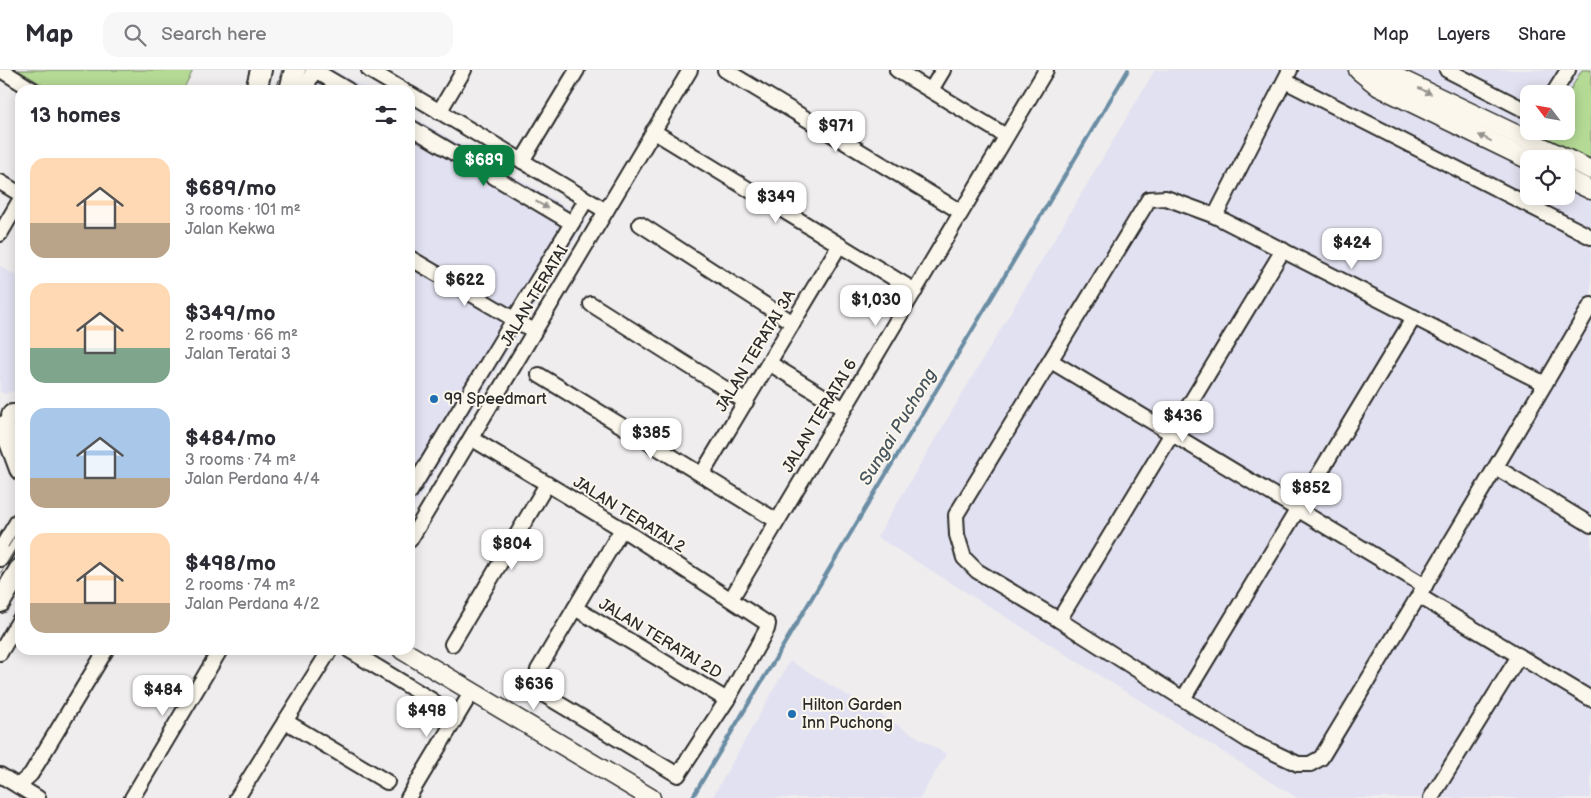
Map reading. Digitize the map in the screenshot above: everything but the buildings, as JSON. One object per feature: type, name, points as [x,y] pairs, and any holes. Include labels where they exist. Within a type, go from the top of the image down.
[{"type":"main road","points":[[257,85],[261,70]]},
{"type":"main road","points":[[291,85],[295,70]]},
{"type":"main road","points":[[11,420],[12,441],[15,452]]},
{"type":"main road","points":[[0,556],[15,531]]},
{"type":"main road","points":[[0,602],[15,578]]},
{"type":"street","points":[[1,70],[25,85]]},
{"type":"street","points":[[308,85],[314,70],[340,85]]},
{"type":"street","points":[[369,70],[394,85]]},
{"type":"street","points":[[439,112],[464,70]]},
{"type":"street","points":[[522,161],[577,70]]},
{"type":"street","name":"JALAN TERATAI","points":[[415,532],[690,70]]},
{"type":"street","points":[[725,70],[961,212]]},
{"type":"street","points":[[897,70],[1006,136]]},
{"type":"street","points":[[931,90],[943,70]]},
{"type":"street","name":"JALAN TERATAI 6","points":[[731,599],[1046,70]]},
{"type":"street","points":[[1447,70],[1520,107]]},
{"type":"street","points":[[1559,85],[1568,70]]},
{"type":"street","points":[[1360,71],[1384,76],[1591,170]]},
{"type":"street","points":[[1214,216],[1287,76],[1591,237]]},
{"type":"street","points":[[1384,76],[1520,155]]},
{"type":"street","points":[[415,97],[606,211]]},
{"type":"street","points":[[415,130],[572,223]]},
{"type":"street","points":[[653,132],[915,291]]},
{"type":"street","points":[[0,182],[15,191]]},
{"type":"street","points":[[1575,182],[1591,190]]},
{"type":"street","points":[[1545,384],[1214,216],[1166,198],[1149,200],[956,515],[957,535],[964,558],[977,571],[1060,620],[1249,741],[1298,764],[1310,764],[1321,758],[1497,468],[1591,305]]},
{"type":"street","points":[[415,484],[586,200]]},
{"type":"street","points":[[0,234],[15,208]]},
{"type":"street","points":[[640,224],[793,323]]},
{"type":"street","name":"JALAN TERATAI 3A","points":[[702,474],[839,246]]},
{"type":"street","points":[[1060,620],[1282,250]]},
{"type":"street","points":[[415,264],[534,331]]},
{"type":"street","points":[[591,304],[746,402]]},
{"type":"street","points":[[1183,699],[1414,317]]},
{"type":"street","points":[[1051,361],[1298,509],[1519,656],[1591,700]]},
{"type":"street","points":[[769,363],[844,409]]},
{"type":"street","points":[[540,375],[777,521]]},
{"type":"street","name":"JALAN TERATAI 2","points":[[471,438],[622,529],[768,624],[768,629],[727,700]]},
{"type":"street","points":[[1497,468],[1591,525]]},
{"type":"street","points":[[452,644],[547,484]]},
{"type":"street","points":[[622,529],[538,670],[536,682],[542,693],[678,775],[727,700]]},
{"type":"street","name":"JALAN TERATAI 2D","points":[[575,608],[727,700]]},
{"type":"street","points":[[0,653],[15,628]]},
{"type":"street","points":[[18,786],[31,774],[103,655]]},
{"type":"street","points":[[132,798],[217,655]]},
{"type":"street","points":[[238,798],[327,655]]},
{"type":"street","points":[[357,655],[434,701]]},
{"type":"street","points":[[410,655],[650,798]]},
{"type":"street","points":[[1431,798],[1519,656]]},
{"type":"street","points":[[408,798],[471,693]]},
{"type":"street","points":[[285,721],[387,782]]},
{"type":"street","points":[[0,775],[38,798]]},
{"type":"shaded area","points":[[301,70],[334,70],[360,85],[296,85]]},
{"type":"shaded area","points":[[1155,70],[1591,70],[1591,798],[1297,798],[877,537]]},
{"type":"shaded area","points":[[415,118],[587,219],[415,506]]},
{"type":"shaded area","points":[[0,266],[15,275],[15,391],[4,394],[0,391]]},
{"type":"shaded area","points":[[790,661],[946,754],[920,798],[712,798]]},
{"type":"green space","points":[[18,70],[193,70],[186,85],[43,85]]},
{"type":"green space","points":[[1582,70],[1591,70],[1591,165],[1575,157],[1575,150],[1562,150],[1542,140],[1575,140],[1575,85],[1573,85]]},
{"type":"waterway","name":"Sungai Puchong","points":[[692,798],[1128,70]]},
{"type":"tram line","points":[[278,85],[282,70]]},
{"type":"tram line","points":[[8,547],[15,535]]},
{"type":"tram line","points":[[0,574],[15,549]]},
{"type":"place","name":"99 Speedmart","points":[[434,399]]},
{"type":"place","name":"Hilton Garden Inn Puchong","points":[[792,714]]}]
